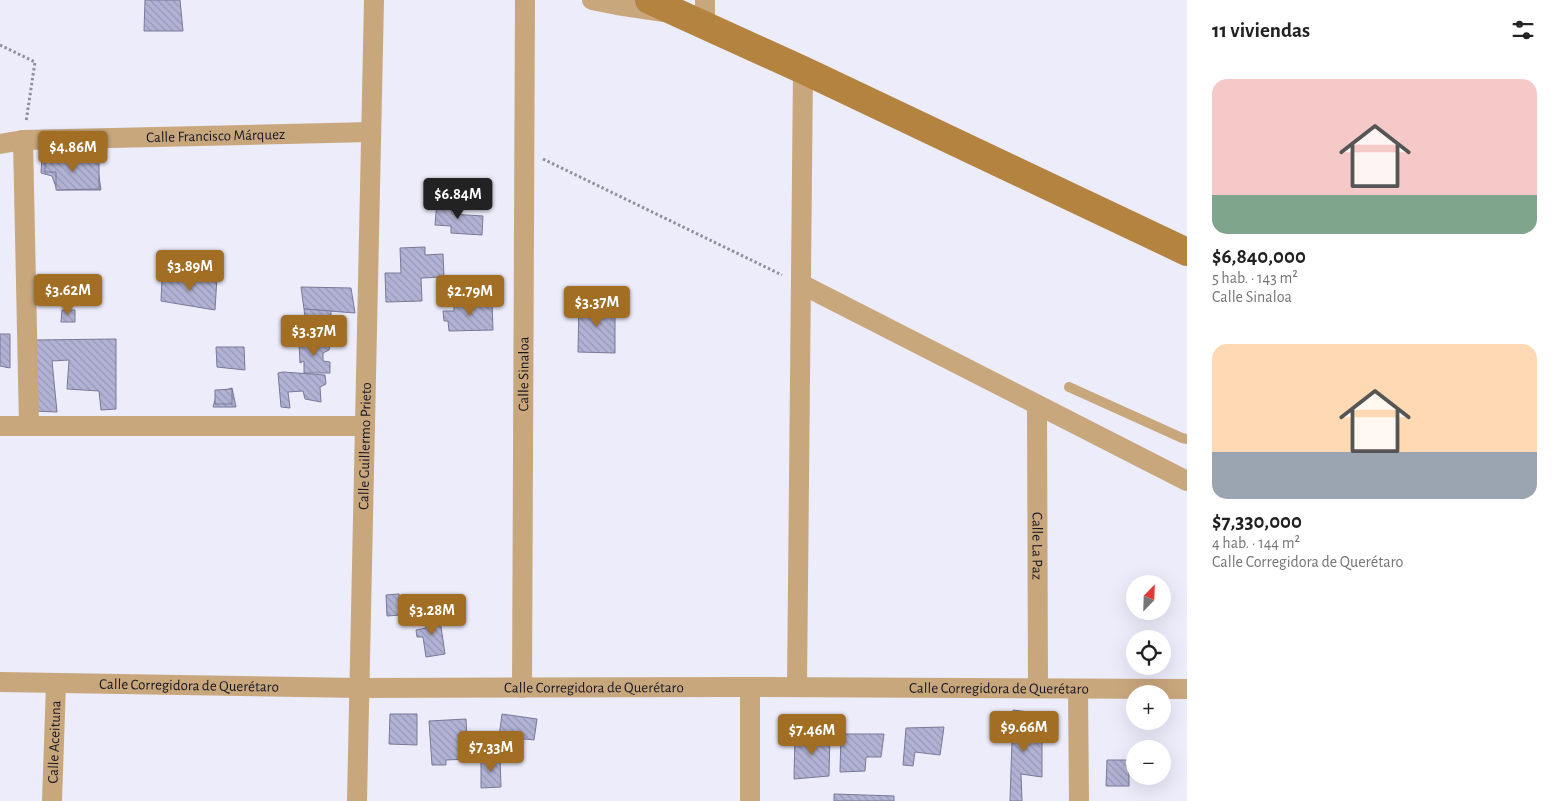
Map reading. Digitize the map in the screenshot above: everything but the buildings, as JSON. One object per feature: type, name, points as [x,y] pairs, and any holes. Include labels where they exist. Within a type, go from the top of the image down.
[{"type":"main road","points":[[649,0],[678,14],[705,13],[803,70],[1187,252]]},
{"type":"street","name":"Calle Guillermo Prieto","points":[[357,801],[374,0]]},
{"type":"street","name":"Calle Sinaloa","points":[[522,688],[525,0]]},
{"type":"street","points":[[592,0],[678,14]]},
{"type":"street","points":[[797,687],[803,70]]},
{"type":"street","name":"Calle Francisco Márquez","points":[[0,144],[23,140],[371,132]]},
{"type":"street","points":[[23,140],[29,426]]},
{"type":"street","points":[[801,284],[1187,481]]},
{"type":"street","name":"Calle La Paz","points":[[1037,405],[1038,688]]},
{"type":"street","points":[[0,426],[365,426]]},
{"type":"street","name":"Calle Corregidora de Querétaro","points":[[0,682],[359,688],[750,686],[1187,689]]},
{"type":"street","name":"Calle Aceituna","points":[[52,801],[56,684]]},
{"type":"street","points":[[750,686],[750,801]]},
{"type":"street","points":[[1078,689],[1079,801]]},
{"type":"lane","points":[[1069,387],[1187,439]]},
{"type":"path","points":[[0,45],[35,62],[23,140]]},
{"type":"path","points":[[524,150],[801,284]]}]
